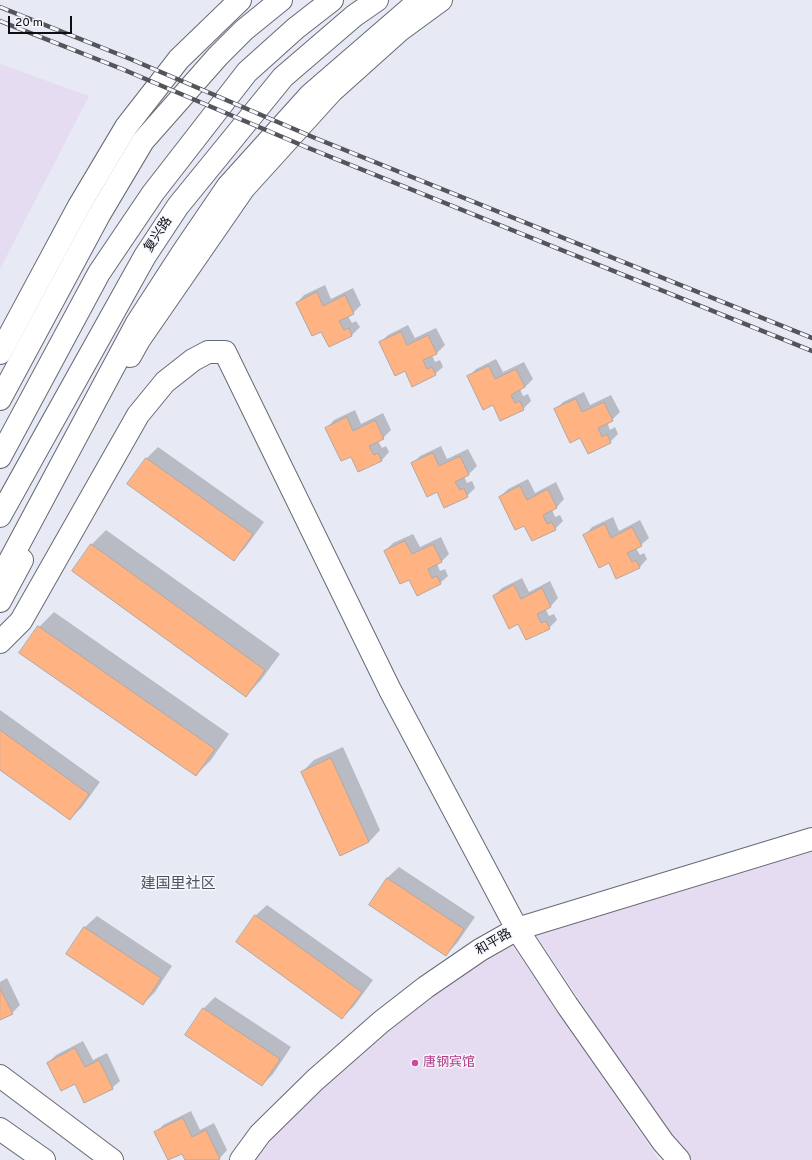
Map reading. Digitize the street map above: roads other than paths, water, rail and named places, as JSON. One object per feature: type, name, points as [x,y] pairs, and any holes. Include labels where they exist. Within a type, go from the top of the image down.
[{"type":"street","points":[[0,353],[79,206],[126,127],[179,59],[240,0]]},
{"type":"street","points":[[0,399],[99,215],[143,141],[218,56],[244,30],[281,0]]},
{"type":"street","points":[[0,457],[99,273],[153,193],[247,72],[296,28],[332,0]]},
{"type":"street","name":"复兴路","points":[[0,516],[146,256],[178,206],[283,77],[354,16],[377,0]]},
{"type":"street","points":[[0,579],[137,323],[228,186],[310,95],[413,6],[422,0]]},
{"type":"street","points":[[0,601],[139,340],[244,188],[332,91],[400,30],[441,0]]},
{"type":"street","points":[[0,642],[21,621],[138,415],[165,382],[192,360],[208,352],[225,352],[390,690],[517,929],[567,1005],[658,1135],[679,1160]]},
{"type":"street","name":"和平路","points":[[242,1160],[260,1134],[314,1080],[381,1022],[426,987],[480,950],[517,929],[812,839]]},
{"type":"street","points":[[0,1076],[112,1160]]},
{"type":"street","points":[[0,1129],[44,1160]]},
{"type":"railway","points":[[0,7],[128,58],[315,138],[812,338]]},
{"type":"railway","points":[[0,21],[122,69],[306,147],[812,351]]},
{"type":"place","name":"唐钢宾馆","points":[[415,1063]]},
{"type":"district","name":"建国里社区","points":[[178,885]]}]
